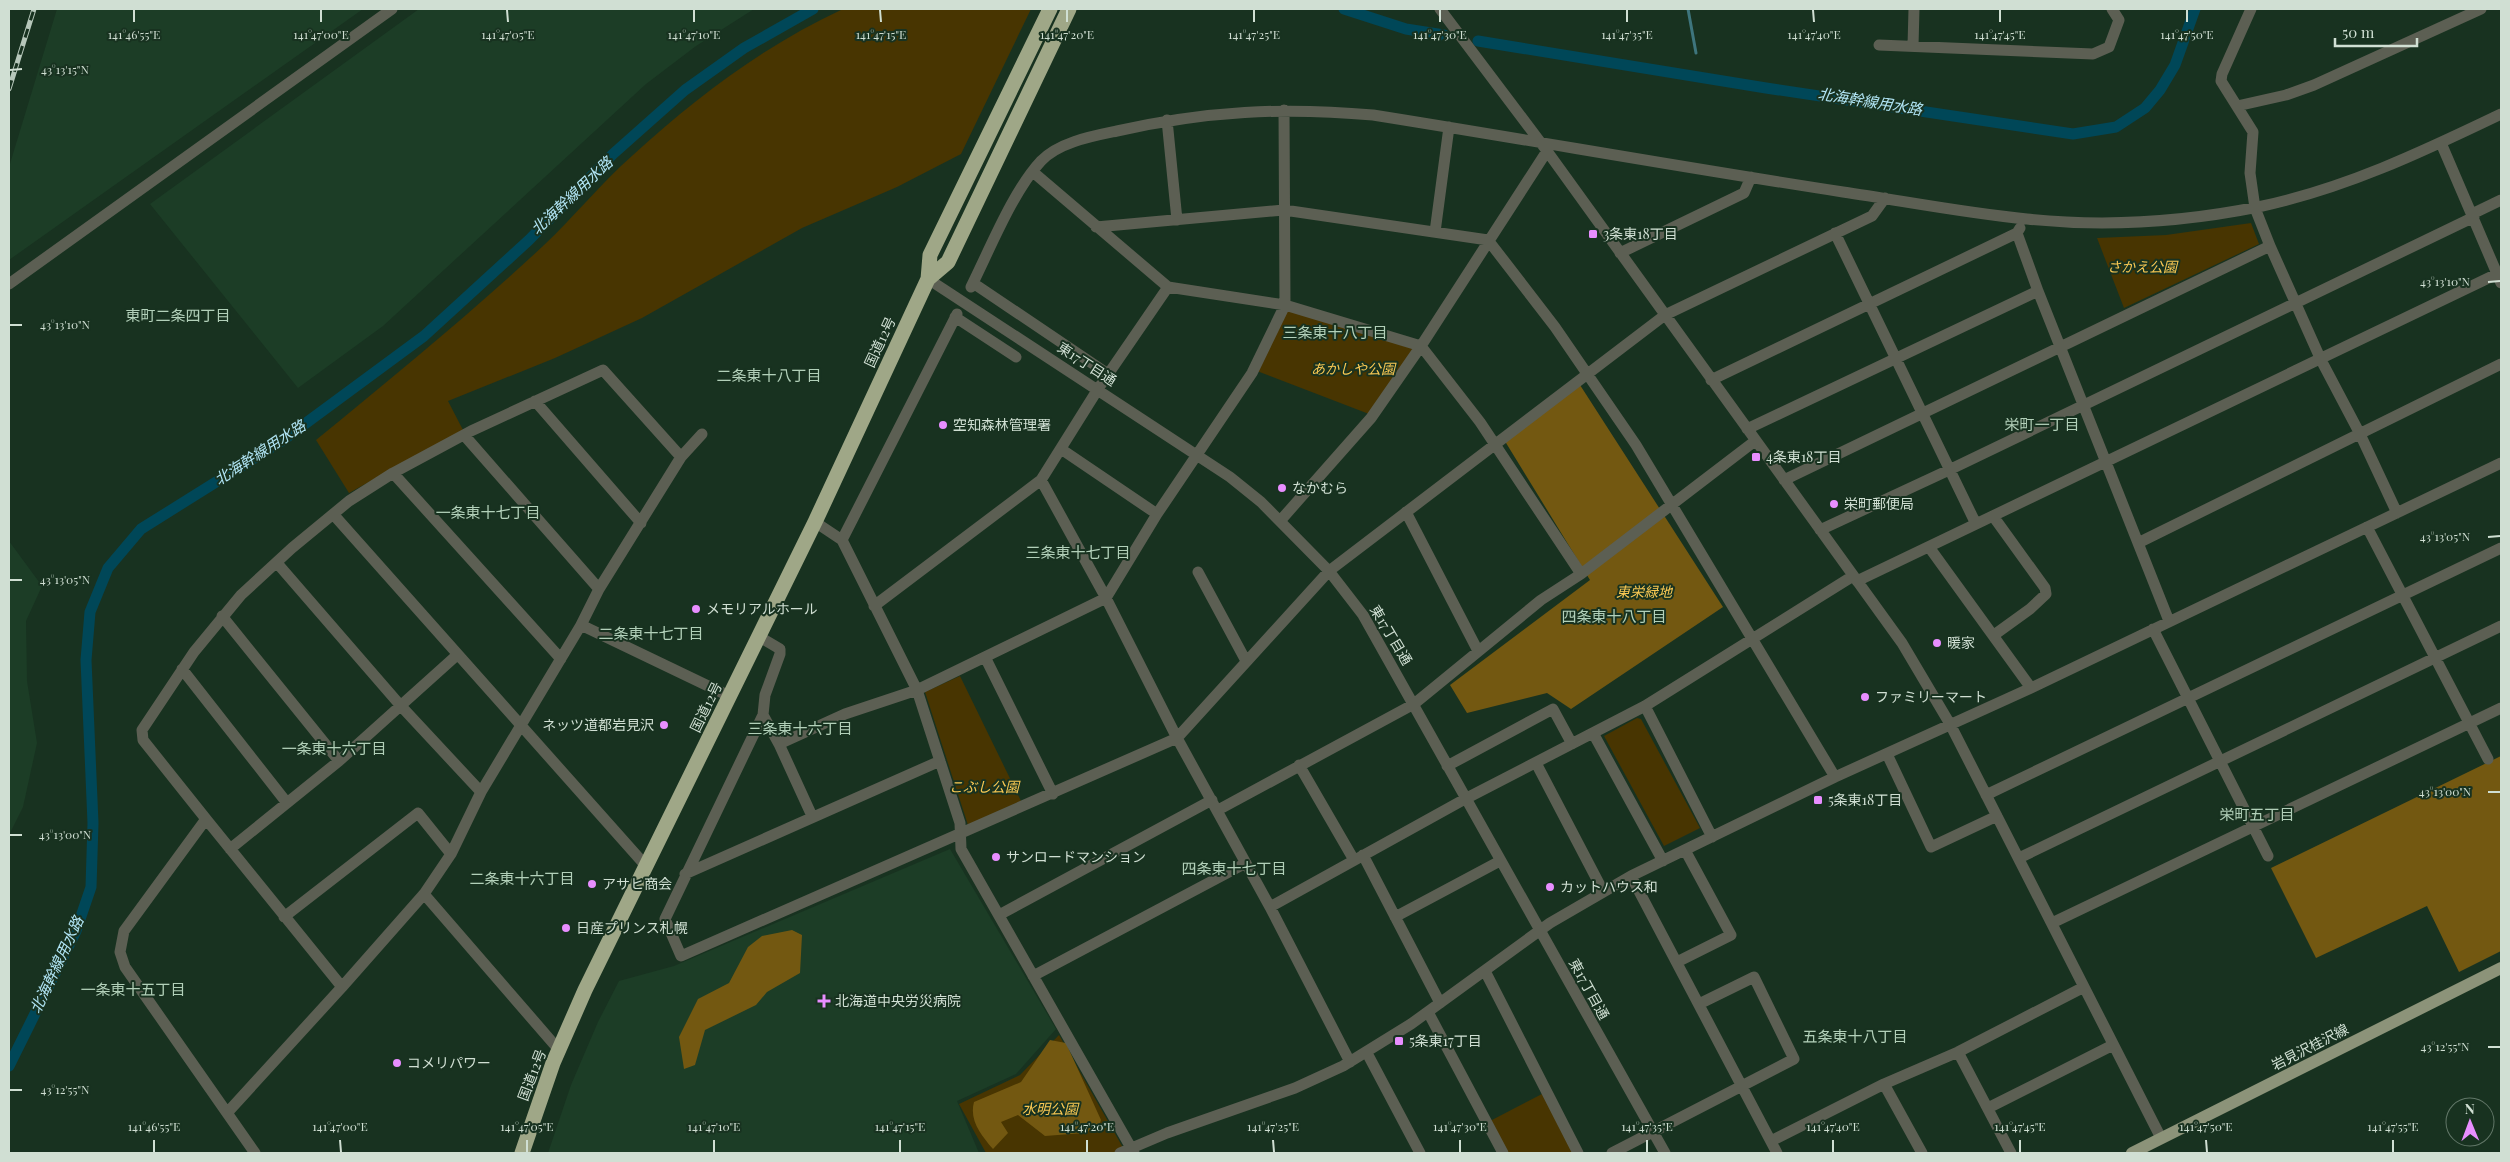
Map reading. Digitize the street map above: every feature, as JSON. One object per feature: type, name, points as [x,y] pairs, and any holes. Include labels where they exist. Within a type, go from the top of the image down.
[{"type":"highway","name":"国道12号","points":[[522,1153],[559,1050],[585,990],[815,522],[928,279],[930,255],[1050,9]]},
{"type":"highway","name":"国道12号","points":[[928,279],[948,262],[1012,124],[1069,9]]},
{"type":"main road","name":"岩見沢桂沢線","points":[[2132,1153],[2501,968]]},
{"type":"street","points":[[9,284],[392,9]]},
{"type":"street","points":[[1440,9],[1540,141],[1927,682],[2161,1138]]},
{"type":"street","points":[[1913,46],[1914,9]]},
{"type":"street","points":[[1879,45],[2093,54],[2108,47],[2118,20],[2112,9]]},
{"type":"street","points":[[2251,9],[2222,74],[2221,81],[2253,132],[2250,173],[2255,208],[2294,302],[2321,360],[2360,434],[2397,513]]},
{"type":"street","points":[[2237,106],[2286,95],[2314,85],[2481,9]]},
{"type":"street","points":[[779,744],[845,714],[917,690],[1106,598],[1157,514],[1252,373],[1285,305],[1284,110]]},
{"type":"street","points":[[1108,374],[972,285],[1015,200],[1033,172],[1056,149],[1102,134],[1167,120],[1224,112],[1284,110],[1316,110],[1373,115],[1886,198],[2025,219],[2071,222],[2152,221],[2255,208],[2344,183],[2440,143],[2501,114]]},
{"type":"street","points":[[1167,120],[1177,220]]},
{"type":"street","points":[[1435,232],[1449,127]]},
{"type":"street","points":[[1270,907],[1465,798],[1645,706],[1753,638],[1855,579],[1929,547],[2500,276],[2440,143]]},
{"type":"street","points":[[1280,521],[1371,418],[1421,346],[1547,151]]},
{"type":"street","points":[[1033,172],[1096,228],[1168,287],[1285,305],[1421,346],[1495,444],[1581,574]]},
{"type":"street","points":[[1620,253],[1744,193],[1751,177]]},
{"type":"street","points":[[758,636],[780,649],[780,654],[765,695],[763,715],[665,919],[681,956],[961,835],[1177,738],[1329,571],[1495,444],[1665,316],[1872,216],[1886,198]]},
{"type":"street","points":[[1820,530],[1949,470],[2501,200]]},
{"type":"street","points":[[1096,228],[1284,210],[1488,240],[1555,327],[1636,445],[1835,777]]},
{"type":"street","points":[[1711,380],[2017,233],[2025,219]]},
{"type":"street","points":[[2017,233],[2038,291],[2169,622]]},
{"type":"street","points":[[1835,234],[1976,524]]},
{"type":"street","points":[[1784,480],[2270,246]]},
{"type":"street","name":"東17丁目通","points":[[928,279],[1198,454],[1261,502],[1329,571],[1363,615],[1665,1153]]},
{"type":"street","points":[[874,606],[1041,480],[1098,389],[1168,287]]},
{"type":"street","points":[[1747,429],[2038,291]]},
{"type":"street","points":[[842,540],[956,315],[1016,357]]},
{"type":"street","points":[[2138,543],[2501,364]]},
{"type":"street","points":[[342,987],[143,740],[142,730],[182,669],[222,616],[277,563],[333,514],[393,473],[464,435],[603,370],[681,457]]},
{"type":"street","points":[[535,402],[641,522]]},
{"type":"street","points":[[227,1113],[424,894],[451,854],[481,792],[562,658],[599,589],[681,457],[702,434]]},
{"type":"street","points":[[464,435],[599,589]]},
{"type":"street","points":[[999,915],[1215,805],[1299,766],[1414,704],[1541,600],[1581,574],[1673,506],[1755,441]]},
{"type":"street","points":[[1061,449],[1157,514]]},
{"type":"street","points":[[815,522],[842,540],[917,690],[960,823],[961,849],[1033,976],[1128,1152],[1167,1133],[1296,1088],[1367,1053],[1428,1012],[1540,930],[1602,891],[1631,876],[1835,777],[2031,688],[2501,463]]},
{"type":"street","points":[[393,473],[562,658]]},
{"type":"street","points":[[1041,480],[1106,598],[1177,738],[1270,907],[1350,1062]]},
{"type":"street","points":[[1406,512],[1478,651]]},
{"type":"street","points":[[333,514],[646,866]]},
{"type":"street","points":[[1993,516],[2045,588],[2046,594],[2030,609],[1994,635]]},
{"type":"street","points":[[2367,527],[2488,759]]},
{"type":"street","points":[[1929,547],[2031,688]]},
{"type":"street","points":[[1986,795],[2501,548]]},
{"type":"street","points":[[277,563],[400,705],[481,792]]},
{"type":"street","points":[[1198,572],[1246,661]]},
{"type":"street","points":[[222,616],[339,761]]},
{"type":"street","points":[[581,625],[729,696]]},
{"type":"street","points":[[2019,858],[2501,626]]},
{"type":"street","points":[[2153,630],[2268,856]]},
{"type":"street","points":[[230,849],[339,761],[457,655]]},
{"type":"street","points":[[985,657],[1053,794]]},
{"type":"street","points":[[182,669],[287,803]]},
{"type":"street","points":[[1645,706],[1712,837]]},
{"type":"street","points":[[2052,923],[2501,708]]},
{"type":"street","points":[[1447,766],[1553,709],[1572,744]]},
{"type":"street","points":[[763,715],[779,744],[812,816]]},
{"type":"street","points":[[1593,733],[1663,861]]},
{"type":"street","points":[[1887,754],[1931,847],[1997,816]]},
{"type":"street","points":[[685,874],[940,760]]},
{"type":"street","points":[[1536,763],[1602,891]]},
{"type":"street","points":[[1299,766],[1395,917],[1440,1003]]},
{"type":"street","points":[[284,917],[418,813],[451,854]]},
{"type":"street","points":[[206,819],[124,932],[120,952],[125,966],[255,1153]]},
{"type":"street","points":[[1677,962],[1731,935],[1685,850]]},
{"type":"street","points":[[1395,917],[1500,861]]},
{"type":"street","points":[[1033,976],[1246,863]]},
{"type":"street","points":[[1631,876],[1777,1153]]},
{"type":"street","points":[[424,894],[559,1050]]},
{"type":"street","points":[[1485,971],[1578,1153]]},
{"type":"street","points":[[1612,1153],[1794,1059],[1754,977],[1700,1004]]},
{"type":"street","points":[[1771,1141],[1884,1084],[1958,1052],[2084,986]]},
{"type":"street","points":[[1428,1012],[1503,1153]]},
{"type":"street","points":[[1988,1108],[2113,1045]]},
{"type":"street","points":[[1958,1052],[2011,1153]]},
{"type":"street","points":[[1367,1053],[1420,1153]]},
{"type":"street","points":[[1884,1084],[1922,1153]]},
{"type":"shaded area","points":[[57,9],[363,9],[9,260],[9,167]]},
{"type":"shaded area","points":[[419,9],[754,9],[696,46],[646,84],[383,326],[298,388],[150,204]]},
{"type":"shaded area","points":[[9,541],[42,586],[26,621],[27,681],[37,743],[23,807],[9,835]]},
{"type":"shaded area","name":"北海道中央労災病院","points":[[950,849],[1056,1029],[1016,1074],[957,1101],[979,1153],[548,1153],[571,1085],[598,1022],[619,981],[674,966]]},
{"type":"green space","points":[[843,9],[1031,9],[961,154],[897,187],[802,228],[642,318],[555,358],[448,401],[463,430],[349,493],[316,440],[488,296],[554,235],[621,166],[682,113],[759,56],[814,23]]},
{"type":"green space","name":"さかえ公園","points":[[2251,223],[2259,244],[2124,308],[2097,238],[2166,235]]},
{"type":"green space","name":"あかしや公園","points":[[1287,310],[1414,349],[1369,414],[1257,371]]},
{"type":"green space","name":"東栄緑地","points":[[1580,385],[1723,607],[1571,709],[1547,693],[1467,713],[1450,685],[1590,580],[1503,438]]},
{"type":"green space","name":"こぶし公園","points":[[960,676],[1021,801],[968,825],[925,692]]},
{"type":"green space","points":[[1637,718],[1641,719],[1700,828],[1664,846],[1604,736]]},
{"type":"green space","points":[[2501,756],[2501,951],[2459,972],[2427,906],[2316,958],[2271,868]]},
{"type":"green space","points":[[792,930],[802,935],[800,973],[767,992],[756,1005],[705,1030],[695,1065],[684,1069],[679,1037],[698,999],[729,983],[748,947],[762,936]]},
{"type":"green space","name":"水明公園","points":[[1059,1035],[1126,1153],[986,1153],[959,1104],[1020,1075]]},
{"type":"green space","name":"水明公園","points":[[1050,1040],[1066,1043],[1101,1120],[1099,1127],[1084,1133],[1045,1136],[1018,1115],[1001,1122],[1008,1133],[993,1149],[977,1127],[973,1115],[974,1102],[1021,1082]]},
{"type":"green space","points":[[1542,1094],[1574,1153],[1508,1153],[1490,1121]]},
{"type":"waterway","name":"北海幹線用水路","points":[[9,1066],[76,931],[91,887],[93,823],[86,660],[90,612],[108,568],[141,529],[283,440],[424,336],[529,240],[613,154],[685,90],[744,48],[813,9]]},
{"type":"waterway","name":"北海幹線用水路","points":[[1344,9],[1406,29],[1444,35]]},
{"type":"waterway","points":[[1688,9],[1696,53]]},
{"type":"waterway","name":"北海幹線用水路","points":[[1478,41],[1766,88],[2073,134],[2116,127],[2145,108],[2160,90],[2175,65],[2195,9]]},
{"type":"railway","points":[[9,89],[34,9]]},
{"type":"place","name":"3条東18丁目","points":[[1593,234]]},
{"type":"place","name":"空知森林管理署","points":[[943,425]]},
{"type":"place","name":"4条東18丁目","points":[[1756,457]]},
{"type":"place","name":"なかむら","points":[[1282,488]]},
{"type":"place","name":"栄町郵便局","points":[[1834,504]]},
{"type":"place","name":"メモリアルホール","points":[[696,609]]},
{"type":"place","name":"暖家","points":[[1937,643]]},
{"type":"place","name":"ファミリーマート","points":[[1865,697]]},
{"type":"place","name":"ネッツ道都岩見沢","points":[[664,725]]},
{"type":"place","name":"5条東18丁目","points":[[1818,800]]},
{"type":"place","name":"サンロードマンション","points":[[996,857]]},
{"type":"place","name":"アサヒ商会","points":[[592,884]]},
{"type":"place","name":"カットハウス和","points":[[1550,887]]},
{"type":"place","name":"日産プリンス札幌","points":[[566,928]]},
{"type":"place","name":"北海道中央労災病院","points":[[824,1001]]},
{"type":"place","name":"5条東17丁目","points":[[1399,1041]]},
{"type":"place","name":"コメリパワー","points":[[397,1063]]},
{"type":"district","name":"東町二条四丁目","points":[[178,316]]},
{"type":"district","name":"三条東十八丁目","points":[[1335,333]]},
{"type":"district","name":"二条東十八丁目","points":[[769,376]]},
{"type":"district","name":"栄町一丁目","points":[[2042,425]]},
{"type":"district","name":"一条東十七丁目","points":[[488,513]]},
{"type":"district","name":"三条東十七丁目","points":[[1078,553]]},
{"type":"district","name":"四条東十八丁目","points":[[1614,617]]},
{"type":"district","name":"二条東十七丁目","points":[[651,634]]},
{"type":"district","name":"三条東十六丁目","points":[[800,729]]},
{"type":"district","name":"一条東十六丁目","points":[[334,749]]},
{"type":"district","name":"栄町五丁目","points":[[2257,815]]},
{"type":"district","name":"四条東十七丁目","points":[[1234,869]]},
{"type":"district","name":"二条東十六丁目","points":[[522,879]]},
{"type":"district","name":"一条東十五丁目","points":[[133,990]]},
{"type":"district","name":"五条東十八丁目","points":[[1855,1037]]}]
